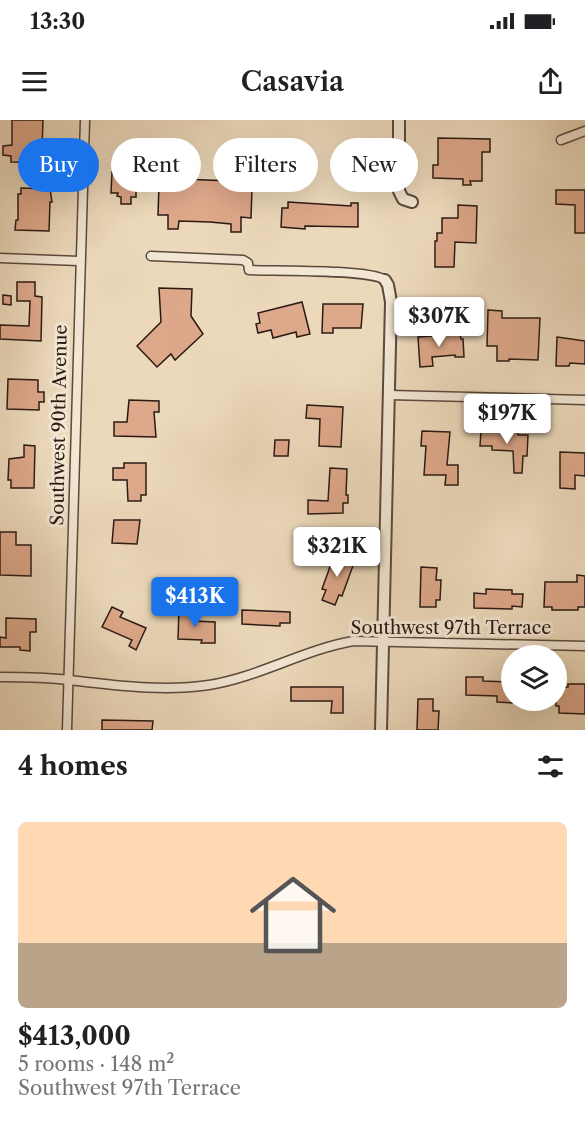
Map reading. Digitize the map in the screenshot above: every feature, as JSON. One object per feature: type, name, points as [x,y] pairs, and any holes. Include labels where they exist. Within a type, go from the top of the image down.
[{"type":"street","name":"Southwest 90th Avenue","points":[[67,730],[79,261],[85,120]]},
{"type":"street","points":[[399,120],[399,191],[403,199],[412,202]]},
{"type":"street","points":[[561,140],[585,131]]},
{"type":"street","points":[[152,256],[243,260],[248,263],[249,270],[358,273],[376,276],[385,280],[388,285],[391,302],[381,730]]},
{"type":"street","points":[[0,258],[79,261]]},
{"type":"street","points":[[389,394],[585,400]]},
{"type":"street","name":"Southwest 97th Terrace","points":[[0,676],[69,680],[129,687],[198,686],[255,673],[324,647],[352,641],[585,646]]},
{"type":"building","points":[[12,120],[43,120],[42,138],[18,138],[18,162],[11,162],[11,156],[3,155],[3,146],[12,145]]},
{"type":"building","points":[[438,138],[490,139],[490,152],[482,152],[482,181],[470,181],[471,185],[463,185],[463,179],[433,178],[433,165],[438,165]]},
{"type":"building","points":[[201,180],[213,180],[213,192],[252,192],[251,218],[241,217],[241,232],[231,232],[231,224],[210,222],[179,221],[178,229],[168,229],[168,215],[158,215],[159,192],[201,192]]},
{"type":"building","points":[[556,190],[585,190],[585,233],[575,233],[575,205],[556,204]]},
{"type":"building","points":[[21,192],[50,192],[52,202],[50,202],[49,231],[15,230],[16,220],[18,220],[18,194]]},
{"type":"building","points":[[136,192],[136,197],[131,197],[131,204],[121,204],[121,197],[117,196],[118,193],[111,193]]},
{"type":"building","points":[[288,202],[351,206],[351,203],[358,203],[358,227],[305,226],[305,229],[281,227],[282,208],[288,208]]},
{"type":"building","points":[[458,205],[477,206],[476,243],[455,242],[454,267],[435,267],[435,241],[437,241],[437,233],[442,233],[442,218],[458,218]]},
{"type":"building","points":[[17,282],[35,282],[35,296],[42,297],[41,341],[0,339],[0,325],[29,326],[30,301],[17,301]]},
{"type":"building","points":[[159,288],[192,289],[191,316],[203,334],[175,360],[171,354],[157,367],[137,346],[161,322]]},
{"type":"building","points":[[3,295],[11,296],[11,305],[3,304]]},
{"type":"building","points":[[302,302],[310,334],[297,337],[296,332],[273,338],[271,330],[258,333],[256,324],[260,323],[258,313]]},
{"type":"building","points":[[323,304],[363,304],[361,328],[333,328],[333,333],[322,333]]},
{"type":"building","points":[[488,310],[502,311],[502,318],[540,318],[538,360],[497,361],[497,346],[487,346]]},
{"type":"building","points":[[460,334],[463,339],[464,357],[455,357],[455,355],[432,357],[433,366],[420,367],[418,337]]},
{"type":"building","points":[[557,337],[585,341],[585,364],[570,363],[569,366],[556,366]]},
{"type":"building","points":[[8,379],[38,380],[38,392],[44,392],[44,402],[39,402],[39,410],[7,409]]},
{"type":"building","points":[[129,400],[159,401],[159,412],[154,412],[156,437],[114,436],[114,422],[127,422]]},
{"type":"building","points":[[307,405],[343,407],[341,447],[319,446],[320,419],[306,418]]},
{"type":"building","points":[[422,431],[450,432],[447,465],[458,465],[458,485],[445,485],[446,475],[424,475],[426,446],[421,446]]},
{"type":"building","points":[[481,431],[518,432],[518,435],[528,435],[527,456],[523,456],[522,473],[514,473],[513,451],[492,450],[492,446],[480,446]]},
{"type":"building","points":[[275,440],[289,440],[288,456],[274,456]]},
{"type":"building","points":[[24,445],[35,446],[34,488],[11,488],[11,480],[8,480],[9,459],[24,457]]},
{"type":"building","points":[[560,452],[585,453],[585,476],[575,475],[575,489],[560,488]]},
{"type":"building","points":[[124,463],[146,463],[146,495],[141,495],[141,501],[128,501],[127,480],[113,480],[113,468],[124,468]]},
{"type":"building","points":[[330,468],[347,469],[348,503],[343,503],[343,513],[308,514],[308,500],[328,501]]},
{"type":"building","points":[[114,520],[140,520],[137,544],[112,543]]},
{"type":"building","points":[[0,532],[16,532],[16,545],[31,545],[31,576],[0,575]]},
{"type":"building","points":[[335,553],[355,560],[342,596],[339,595],[335,605],[322,600],[326,590],[322,589]]},
{"type":"building","points":[[421,567],[437,568],[436,580],[441,580],[440,600],[436,600],[436,607],[420,607]]},
{"type":"building","points":[[577,575],[585,576],[585,607],[578,607],[578,610],[552,610],[552,607],[544,607],[545,582],[577,582]]},
{"type":"building","points":[[486,589],[512,590],[512,594],[523,594],[522,607],[474,608],[474,593],[486,594]]},
{"type":"building","points":[[112,607],[123,612],[120,617],[146,628],[136,650],[129,646],[132,640],[102,627]]},
{"type":"building","points":[[179,609],[194,610],[194,621],[215,622],[215,643],[178,639]]},
{"type":"building","points":[[242,610],[290,612],[290,623],[280,623],[280,626],[242,624]]},
{"type":"building","points":[[6,618],[36,619],[36,632],[30,632],[30,651],[20,650],[20,647],[0,647],[0,637],[6,638]]},
{"type":"building","points":[[466,677],[483,677],[483,681],[501,682],[501,702],[497,702],[497,696],[466,695]]},
{"type":"building","points":[[568,684],[585,684],[585,714],[559,713],[559,711],[567,711]]},
{"type":"building","points":[[291,687],[343,687],[343,713],[331,713],[332,701],[291,701]]},
{"type":"building","points":[[418,699],[433,699],[433,711],[439,711],[438,730],[417,730]]},
{"type":"building","points":[[102,720],[153,721],[152,730],[102,730]]}]
